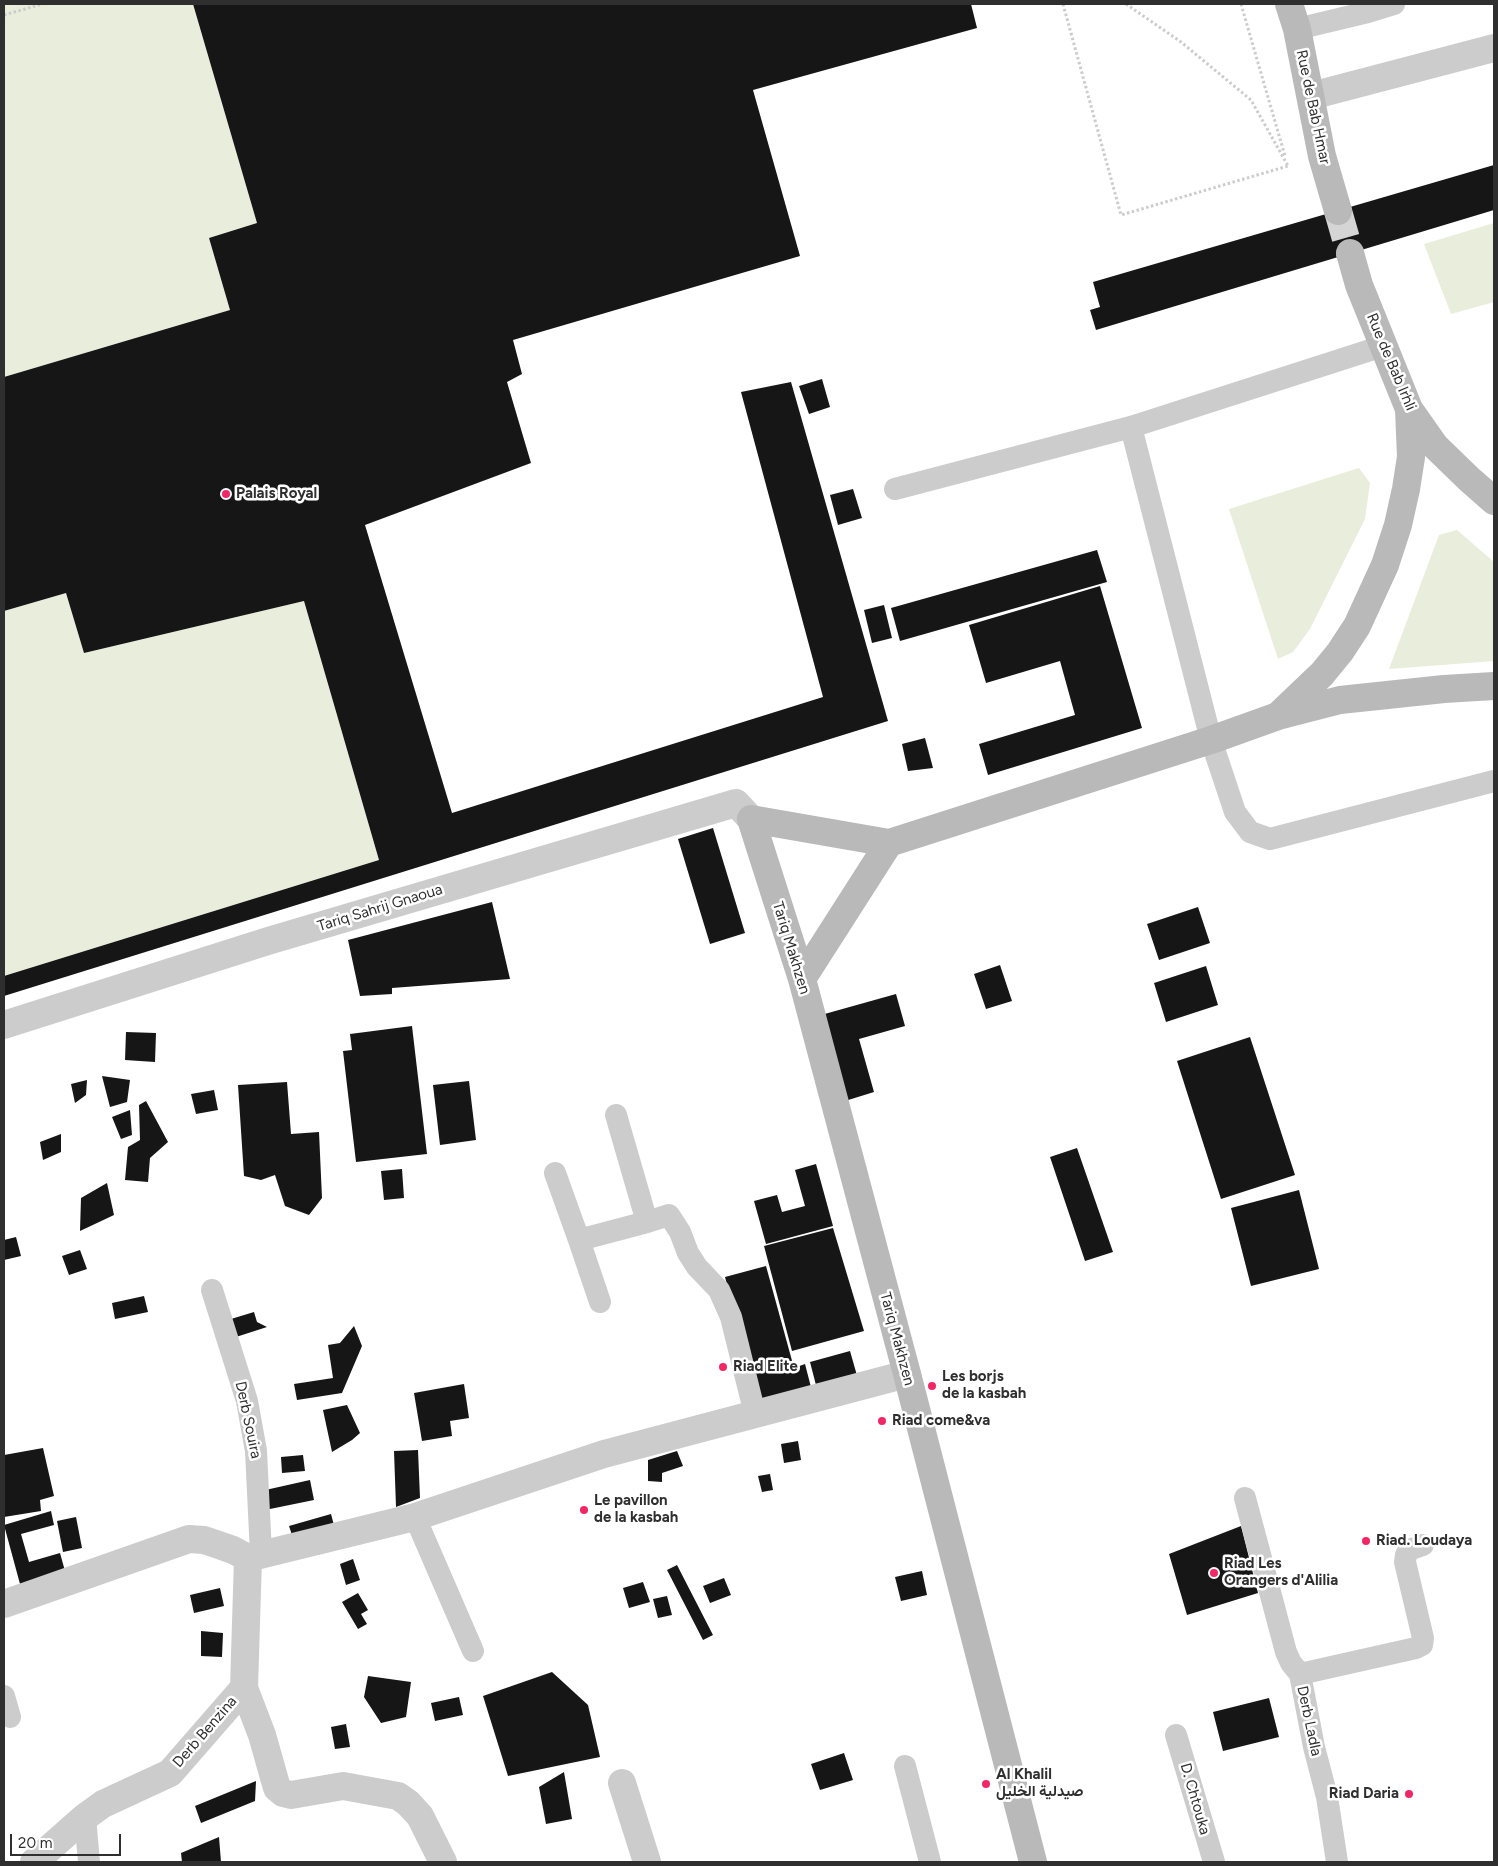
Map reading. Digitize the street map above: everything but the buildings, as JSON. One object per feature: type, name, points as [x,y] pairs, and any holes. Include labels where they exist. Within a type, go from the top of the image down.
[{"type":"street","name":"Rue de Bab Hmar","points":[[1293,16],[1322,156],[1338,211]]},
{"type":"street","points":[[1311,96],[1494,48]]},
{"type":"street","name":"Rue de Bab Irhli","points":[[1350,253],[1359,285],[1408,409],[1435,446],[1494,501]]},
{"type":"street","points":[[1278,716],[1322,674],[1340,652],[1356,626],[1385,565],[1398,525],[1411,457],[1408,409]]},
{"type":"street","points":[[751,819],[889,843],[1211,740],[1278,716],[1340,700],[1444,689],[1494,686]]},
{"type":"street","name":"Tariq Sahrij Gnaoua","points":[[4,1025],[268,941],[736,803],[751,819]]},
{"type":"street","name":"Tariq Makhzen","points":[[751,819],[802,979],[907,1374],[1033,1862]]},
{"type":"street","points":[[802,979],[889,843]]},
{"type":"street","points":[[4,1604],[189,1539],[204,1540],[254,1556],[415,1517],[604,1454],[907,1374]]},
{"type":"street","name":"Derb Benzina","points":[[34,1862],[85,1817],[103,1804],[170,1772],[244,1688],[254,1556]]},
{"type":"street","points":[[244,1688],[262,1735],[277,1788],[283,1793],[291,1795],[343,1786],[398,1796],[408,1803],[420,1816],[443,1862]]},
{"type":"street","points":[[622,1783],[646,1862]]},
{"type":"lane","points":[[1293,16],[1368,12],[1394,4]]},
{"type":"lane","points":[[895,488],[1130,427],[1383,346]]},
{"type":"lane","points":[[1130,427],[1211,740],[1235,812],[1250,832],[1270,839],[1494,781]]},
{"type":"lane","points":[[616,1115],[647,1222]]},
{"type":"lane","points":[[555,1173],[580,1240],[600,1302]]},
{"type":"lane","points":[[580,1240],[669,1215],[680,1232],[688,1253],[697,1267],[719,1290],[732,1317],[756,1414]]},
{"type":"lane","name":"Derb Souira","points":[[212,1290],[247,1402],[251,1421],[258,1469],[254,1556]]},
{"type":"lane","name":"Derb Ladla","points":[[1245,1498],[1286,1652],[1291,1663],[1300,1674],[1314,1747],[1327,1797],[1337,1862]]},
{"type":"lane","points":[[415,1517],[473,1650]]},
{"type":"lane","points":[[1300,1674],[1416,1648],[1422,1645],[1423,1638],[1405,1562],[1409,1550],[1423,1545]]},
{"type":"lane","points":[[4,1696],[10,1718]]},
{"type":"lane","name":"D. Chtouka","points":[[1176,1735],[1214,1862]]},
{"type":"lane","points":[[905,1766],[930,1862]]},
{"type":"lane","points":[[85,1817],[89,1862]]},
{"type":"path","points":[[4,15],[42,4]]},
{"type":"path","points":[[1063,4],[1121,215],[1288,166]]},
{"type":"path","points":[[1126,4],[1181,42],[1251,100],[1288,166]]},
{"type":"path","points":[[1241,4],[1288,166]]},
{"type":"green space","points":[[4,4],[193,4],[257,223],[209,238],[230,310],[4,377]]},
{"type":"green space","points":[[1494,223],[1494,302],[1451,314],[1424,244]]},
{"type":"green space","points":[[1359,468],[1370,483],[1365,519],[1310,629],[1293,652],[1278,659],[1229,509]]},
{"type":"green space","points":[[1457,530],[1494,562],[1494,661],[1389,669],[1439,535]]},
{"type":"green space","points":[[66,593],[84,653],[304,601],[379,860],[4,976],[4,611]]},
{"type":"tunnel","points":[[1338,211],[1350,253]]},
{"type":"place","name":"Palais Royal","points":[[226,494]]},
{"type":"place","name":"Riad Elite","points":[[723,1367]]},
{"type":"place","name":"Les borjs de la kasbah","points":[[932,1386]]},
{"type":"place","name":"Riad come&va","points":[[882,1421]]},
{"type":"place","name":"Le pavillon de la kasbah","points":[[584,1510]]},
{"type":"place","name":"Riad. Loudaya","points":[[1366,1541]]},
{"type":"place","name":"Riad Les Orangers d'Alilia","points":[[1214,1573]]},
{"type":"place","name":"Al Khalil صيدلية الخليل","points":[[986,1784]]},
{"type":"place","name":"Riad Daria","points":[[1409,1794]]}]
